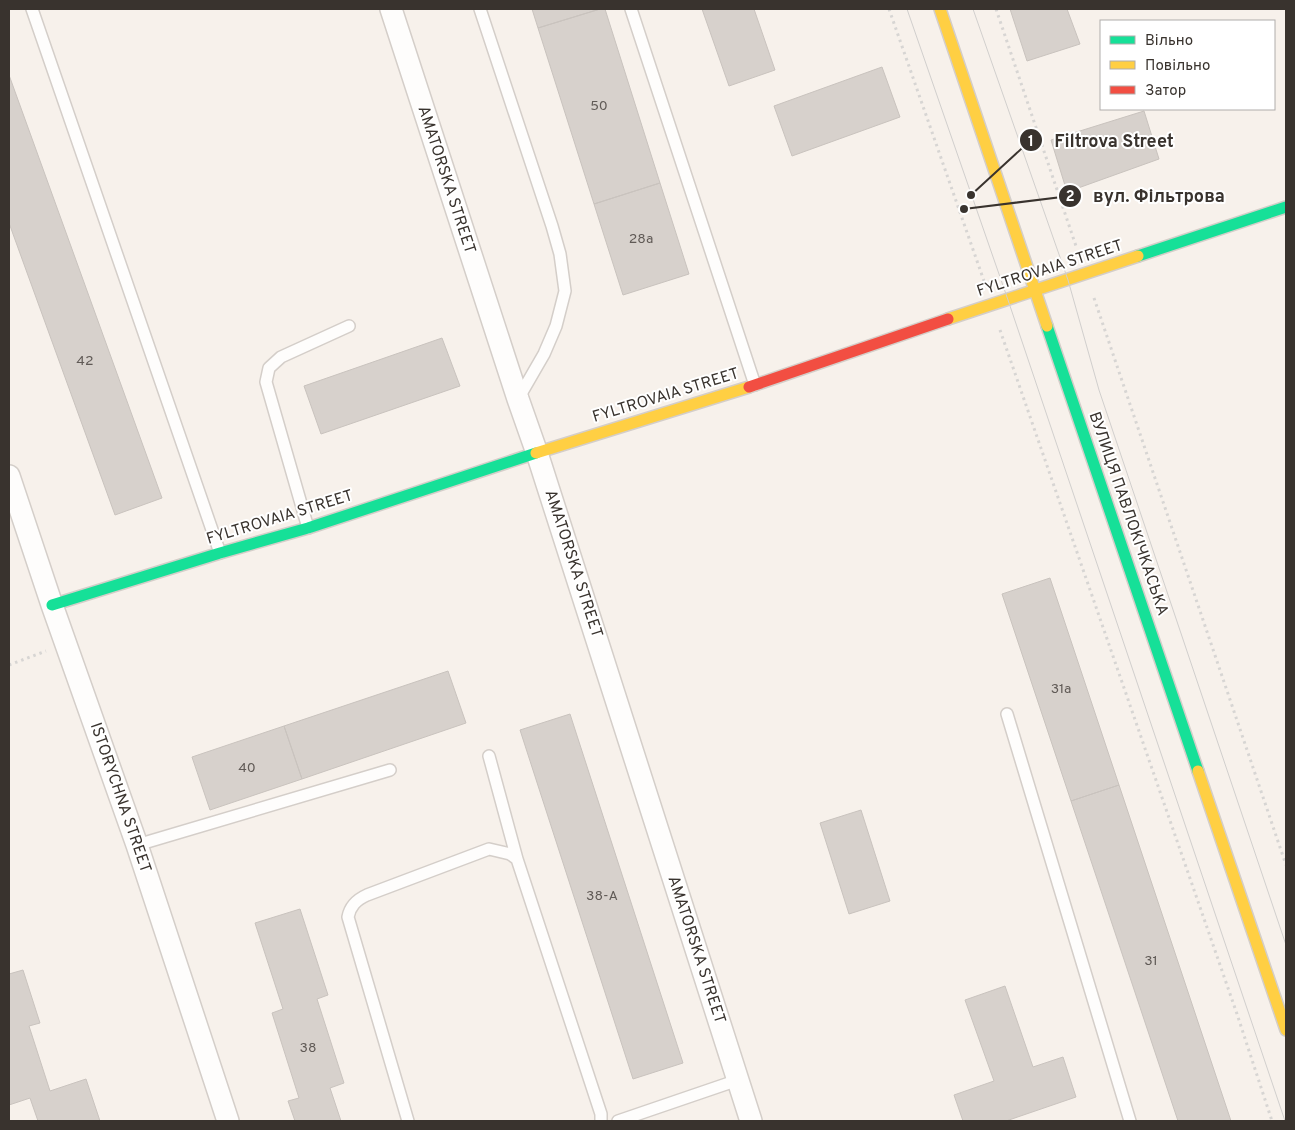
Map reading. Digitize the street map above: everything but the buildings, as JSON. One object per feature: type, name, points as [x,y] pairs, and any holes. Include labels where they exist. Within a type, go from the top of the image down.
[{"type":"street","name":"AMATORSKA STREET","points":[[391,9],[537,453],[751,1121]]},
{"type":"street","name":"ВУЛИЦЯ ПАВЛОКІЧКАСЬКА","points":[[940,9],[1286,1030]]},
{"type":"street","name":"FYLTROVAIA STREET","points":[[52,605],[308,528],[537,453],[756,385],[1286,207]]},
{"type":"street","name":"ISTORYCHNA STREET","points":[[9,476],[52,605],[137,845],[228,1121]]},
{"type":"lane","points":[[32,9],[220,553]]},
{"type":"lane","points":[[480,9],[552,226],[560,254],[565,291],[556,326],[544,354],[518,399]]},
{"type":"lane","points":[[631,9],[756,385]]},
{"type":"lane","points":[[308,528],[266,382],[269,368],[281,357],[349,326]]},
{"type":"lane","points":[[1007,714],[1130,1121]]},
{"type":"lane","points":[[489,756],[517,859],[601,1114],[601,1121]]},
{"type":"lane","points":[[137,845],[390,770]]},
{"type":"lane","points":[[408,1121],[348,917],[349,910],[359,898],[489,849],[510,854],[517,859]]},
{"type":"lane","points":[[618,1121],[738,1080]]},
{"type":"path","points":[[889,9],[1237,1014],[1272,1121]]},
{"type":"path","points":[[996,9],[1286,865]]},
{"type":"path","points":[[9,665],[66,644]]},
{"type":"tram line","points":[[907,9],[1008,300],[1285,1121]]},
{"type":"tram line","points":[[973,9],[1068,280],[1099,390],[1286,945]]},
{"type":"traffic: fast","points":[[1138,256],[1286,207]]},
{"type":"traffic: fast","points":[[1047,326],[1198,771]]},
{"type":"traffic: fast","points":[[52,605],[308,528],[536,453]]},
{"type":"traffic: slow","points":[[940,9],[1047,326]]},
{"type":"traffic: slow","points":[[948,319],[1138,256]]},
{"type":"traffic: slow","points":[[536,453],[749,387]]},
{"type":"traffic: slow","points":[[1198,771],[1286,1030]]},
{"type":"traffic: jam","points":[[749,387],[948,319]]},
{"type":"place","name":"Filtrova Street","points":[[971,195]]},
{"type":"place","name":"вул. Фільтрова","points":[[964,209]]}]
